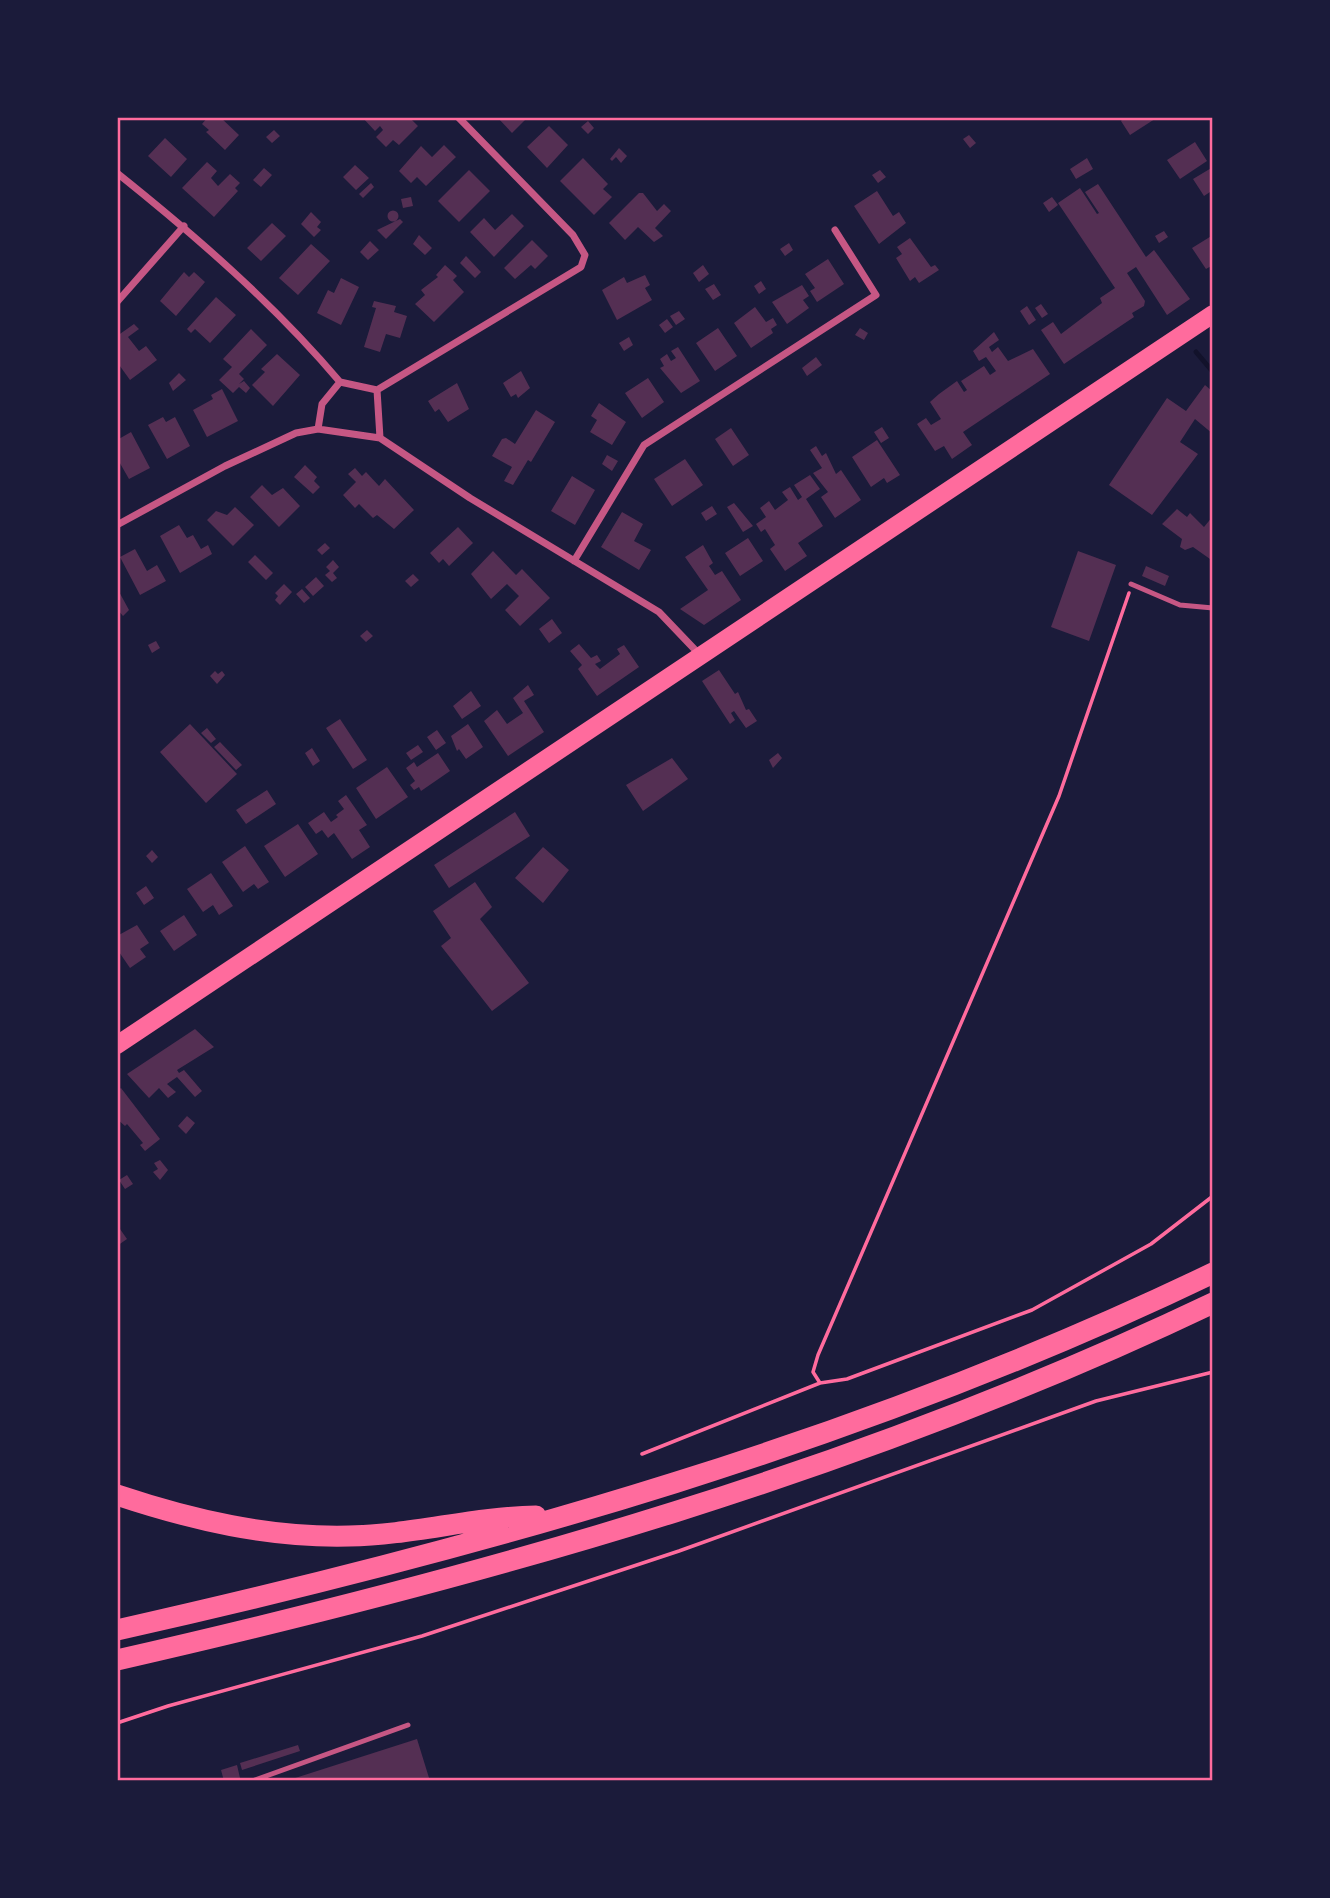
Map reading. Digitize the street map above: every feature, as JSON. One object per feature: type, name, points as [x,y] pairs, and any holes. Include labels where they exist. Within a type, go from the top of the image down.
[{"type":"highway","points":[[117,1630],[393,1564],[566,1515],[756,1456],[917,1399],[1041,1350],[1213,1273]]},
{"type":"highway","points":[[117,1660],[405,1592],[764,1485],[1026,1385],[1213,1304]]},
{"type":"highway","points":[[117,1496],[181,1516],[284,1534],[349,1536],[422,1530],[503,1517],[566,1515]]},
{"type":"main road","points":[[117,1045],[1213,314]]},
{"type":"street","points":[[117,173],[184,226],[299,334],[340,382],[377,390],[581,267],[585,255],[573,235],[458,117]]},
{"type":"street","points":[[117,302],[184,226]]},
{"type":"street","points":[[574,561],[644,445],[876,295],[835,230]]},
{"type":"street","points":[[318,429],[322,404],[340,382]]},
{"type":"street","points":[[377,390],[380,438]]},
{"type":"street","points":[[117,525],[225,466],[296,433],[318,429],[380,438],[659,612],[701,655]]},
{"type":"lane","points":[[1131,584],[1180,605],[1213,608]]},
{"type":"lane","points":[[252,1781],[408,1725]]},
{"type":"path","points":[[820,1383],[813,1372],[818,1355],[1059,796],[1131,584]]},
{"type":"path","points":[[642,1454],[820,1383],[847,1379],[1032,1310],[1151,1244],[1213,1196]]},
{"type":"path","points":[[117,1723],[168,1706],[422,1636],[679,1551],[1096,1401],[1213,1372]]},
{"type":"building","points":[[208,117],[220,117],[239,135],[225,150],[206,132],[209,130],[202,124]]},
{"type":"building","points":[[362,117],[409,117],[418,126],[399,145],[393,140],[386,147],[376,137],[383,130],[380,126],[375,131]]},
{"type":"building","points":[[497,117],[528,117],[512,133]]},
{"type":"building","points":[[1124,117],[1158,117],[1130,135],[1121,121]]},
{"type":"building","points":[[588,121],[594,128],[588,134],[581,127]]},
{"type":"building","points":[[549,126],[568,145],[547,168],[527,147]]},
{"type":"building","points":[[274,130],[280,136],[272,143],[266,137]]},
{"type":"building","points":[[969,135],[976,143],[970,148],[963,139]]},
{"type":"building","points":[[165,138],[187,159],[171,177],[148,156]]},
{"type":"building","points":[[1195,142],[1207,161],[1180,179],[1167,160]]},
{"type":"building","points":[[444,145],[456,157],[426,186],[417,177],[411,183],[399,171],[421,146],[432,157]]},
{"type":"building","points":[[619,148],[627,156],[621,163],[616,157],[612,161],[610,159]]},
{"type":"building","points":[[583,158],[608,184],[603,189],[612,197],[594,215],[560,181]]},
{"type":"building","points":[[1087,158],[1093,169],[1076,179],[1070,169]]},
{"type":"building","points":[[207,162],[217,171],[211,178],[218,186],[230,174],[240,183],[235,188],[238,191],[214,217],[182,188]]},
{"type":"building","points":[[355,165],[369,178],[356,190],[343,177]]},
{"type":"building","points":[[1213,167],[1213,190],[1204,196],[1193,179]]},
{"type":"building","points":[[264,168],[272,175],[261,187],[253,180]]},
{"type":"building","points":[[469,170],[490,191],[459,222],[438,201]]},
{"type":"building","points":[[880,170],[886,177],[878,183],[872,175]]},
{"type":"building","points":[[371,183],[374,187],[363,198],[359,194]]},
{"type":"building","points":[[1098,184],[1146,257],[1154,250],[1190,299],[1167,315],[1136,267],[1127,273],[1145,301],[1144,306],[1132,313],[1134,317],[1064,364],[1041,330],[1053,322],[1061,334],[1102,303],[1100,298],[1115,288],[1058,203],[1080,188],[1097,214],[1099,213],[1085,192]]},
{"type":"building","points":[[877,191],[893,216],[899,212],[906,223],[879,244],[854,206]]},
{"type":"building","points":[[639,193],[643,193],[657,211],[664,204],[671,211],[655,228],[663,236],[654,242],[638,227],[625,240],[609,223]]},
{"type":"building","points":[[411,197],[413,206],[403,208],[401,199]]},
{"type":"building","points":[[1052,197],[1058,205],[1049,212],[1043,203]]},
{"type":"building","points":[[393,210],[399,216],[393,222],[387,216]]},
{"type":"building","points":[[311,212],[321,222],[317,227],[321,230],[314,237],[301,224]]},
{"type":"building","points":[[512,214],[524,226],[494,257],[470,232],[484,218],[495,230]]},
{"type":"building","points":[[400,219],[403,222],[386,239],[377,230]]},
{"type":"building","points":[[272,223],[286,236],[261,261],[247,248]]},
{"type":"building","points":[[1164,231],[1168,237],[1159,243],[1155,236]]},
{"type":"building","points":[[419,235],[432,248],[425,255],[413,244]]},
{"type":"building","points":[[1213,235],[1213,265],[1206,269],[1192,248]]},
{"type":"building","points":[[910,238],[931,267],[935,265],[939,270],[919,283],[915,277],[910,281],[896,258],[902,254],[897,247]]},
{"type":"building","points":[[532,240],[548,256],[535,269],[531,265],[515,279],[504,268]]},
{"type":"building","points":[[370,241],[379,250],[368,260],[360,252]]},
{"type":"building","points":[[789,243],[793,250],[785,256],[780,249]]},
{"type":"building","points":[[311,244],[330,261],[298,295],[279,278]]},
{"type":"building","points":[[466,256],[481,272],[475,278],[460,263]]},
{"type":"building","points":[[828,259],[844,284],[817,302],[810,291],[815,288],[805,274]]},
{"type":"building","points":[[445,265],[457,276],[453,280],[464,292],[434,322],[415,304],[425,295],[421,290],[438,277],[436,275]]},
{"type":"building","points":[[703,265],[709,274],[699,282],[693,273]]},
{"type":"building","points":[[184,272],[189,277],[194,272],[205,282],[176,316],[160,301]]},
{"type":"building","points":[[645,275],[650,285],[645,288],[652,300],[617,320],[602,290],[624,277],[627,283]]},
{"type":"building","points":[[341,278],[359,287],[341,325],[317,313],[328,290],[334,293]]},
{"type":"building","points":[[761,281],[766,289],[759,294],[754,286]]},
{"type":"building","points":[[714,284],[721,295],[713,300],[705,289]]},
{"type":"building","points":[[802,285],[809,296],[803,300],[809,308],[787,324],[772,302]]},
{"type":"building","points":[[216,297],[236,315],[210,343],[195,329],[191,333],[187,329]]},
{"type":"building","points":[[374,301],[396,306],[394,312],[407,316],[400,338],[386,334],[380,352],[364,347],[376,308],[372,307]]},
{"type":"building","points":[[1041,304],[1048,314],[1042,318],[1035,308]]},
{"type":"building","points":[[1027,306],[1036,320],[1029,325],[1020,311]]},
{"type":"building","points":[[755,307],[766,322],[773,318],[777,325],[771,329],[773,333],[751,348],[734,323]]},
{"type":"building","points":[[679,311],[685,319],[676,325],[670,316]]},
{"type":"building","points":[[667,319],[673,327],[665,333],[659,325]]},
{"type":"building","points":[[134,324],[139,329],[128,337],[139,351],[146,346],[157,360],[130,380],[117,362],[117,336]]},
{"type":"building","points":[[718,328],[737,356],[715,371],[696,343]]},
{"type":"building","points":[[860,328],[868,333],[864,340],[855,335]]},
{"type":"building","points":[[251,329],[267,345],[239,374],[244,379],[239,384],[244,381],[250,388],[246,393],[239,387],[233,393],[219,380],[232,367],[223,359]]},
{"type":"building","points":[[994,332],[999,340],[989,347],[992,352],[998,347],[1008,361],[1033,349],[1050,374],[963,432],[972,445],[952,459],[944,446],[935,451],[917,424],[926,418],[931,425],[941,419],[930,402],[957,381],[964,392],[967,390],[961,381],[984,366],[990,375],[996,371],[986,357],[979,361],[973,351]]},
{"type":"building","points":[[629,337],[633,345],[624,351],[619,343]]},
{"type":"building","points":[[678,347],[700,381],[681,393],[660,368],[664,366],[660,359],[667,354],[671,361],[676,358],[671,351]]},
{"type":"building","points":[[277,354],[300,375],[273,406],[252,385],[265,372],[261,369]]},
{"type":"building","points":[[816,357],[822,365],[807,376],[802,368]]},
{"type":"building","points":[[521,371],[530,388],[518,398],[516,394],[511,397],[503,383]]},
{"type":"building","points":[[179,373],[186,380],[173,391],[169,383]]},
{"type":"building","points":[[648,378],[664,402],[642,418],[625,393]]},
{"type":"building","points":[[457,383],[469,409],[448,422],[439,409],[435,412],[428,401]]},
{"type":"building","points":[[1205,385],[1213,392],[1213,434],[1195,419],[1180,442],[1198,454],[1152,515],[1109,485],[1167,398],[1186,411]]},
{"type":"building","points":[[222,389],[238,421],[207,437],[193,410],[213,399],[211,395]]},
{"type":"building","points":[[599,403],[626,422],[612,445],[590,432],[597,420],[591,416]]},
{"type":"building","points":[[536,410],[555,422],[531,462],[528,460],[513,485],[504,481],[512,467],[492,456],[502,439],[506,438],[515,444]]},
{"type":"building","points":[[163,417],[166,422],[175,417],[190,446],[167,459],[148,425]]},
{"type":"building","points":[[882,427],[889,438],[881,443],[874,432]]},
{"type":"building","points":[[731,428],[749,455],[733,466],[715,439]]},
{"type":"building","points":[[131,432],[150,468],[129,479],[117,458],[117,440]]},
{"type":"building","points":[[877,440],[900,475],[887,483],[884,478],[871,487],[852,457]]},
{"type":"building","points":[[816,446],[822,456],[826,453],[836,474],[841,470],[861,500],[835,518],[821,497],[828,492],[813,473],[822,468],[810,450]]},
{"type":"building","points":[[607,455],[618,461],[612,471],[602,464]]},
{"type":"building","points":[[685,459],[703,485],[672,506],[654,479]]},
{"type":"building","points":[[305,465],[317,477],[314,481],[320,487],[313,494],[294,477]]},
{"type":"building","points":[[355,468],[362,476],[366,472],[379,486],[385,479],[414,510],[394,529],[377,515],[373,518],[359,504],[355,508],[343,495],[356,482],[348,474]]},
{"type":"building","points":[[810,475],[820,489],[806,499],[823,526],[798,543],[807,556],[785,571],[770,549],[775,545],[765,529],[761,532],[756,524],[766,517],[760,508],[769,501],[775,510],[788,500],[782,492],[790,487],[798,500],[802,497],[794,485]]},
{"type":"building","points":[[572,476],[595,490],[575,525],[551,511]]},
{"type":"building","points":[[262,485],[272,495],[283,488],[300,506],[279,527],[250,497]]},
{"type":"building","points":[[734,503],[753,526],[743,532],[727,507]]},
{"type":"building","points":[[712,506],[717,514],[706,521],[701,513]]},
{"type":"building","points":[[235,507],[254,525],[233,546],[207,520],[216,511],[227,515]]},
{"type":"building","points":[[1177,509],[1187,517],[1190,513],[1204,527],[1213,516],[1213,556],[1210,559],[1193,547],[1185,550],[1180,547],[1182,539],[1162,524]]},
{"type":"building","points":[[622,512],[643,524],[634,541],[651,550],[639,570],[601,547]]},
{"type":"building","points":[[179,525],[187,538],[193,535],[201,549],[208,545],[212,554],[180,573],[160,536]]},
{"type":"building","points":[[458,527],[473,543],[449,566],[443,559],[439,563],[430,553]]},
{"type":"building","points":[[748,538],[763,561],[740,576],[725,553]]},
{"type":"building","points":[[325,543],[330,548],[322,555],[317,550]]},
{"type":"building","points":[[703,545],[713,563],[709,566],[715,575],[722,571],[741,600],[704,625],[680,609],[708,590],[685,557]]},
{"type":"building","points":[[135,549],[147,571],[157,565],[166,581],[140,595],[120,557]]},
{"type":"building","points":[[493,551],[516,575],[522,569],[550,598],[520,626],[505,610],[519,596],[507,584],[491,599],[471,574]]},
{"type":"building","points":[[1078,551],[1116,565],[1089,641],[1051,627]]},
{"type":"building","points":[[255,555],[273,573],[266,580],[248,562]]},
{"type":"building","points":[[333,560],[339,567],[333,573],[337,578],[332,582],[325,575],[330,571],[326,567]]},
{"type":"building","points":[[1146,566],[1169,576],[1165,586],[1142,576]]},
{"type":"building","points":[[413,574],[419,580],[411,587],[405,581]]},
{"type":"building","points":[[316,577],[324,586],[313,596],[305,587]]},
{"type":"building","points":[[284,584],[292,592],[280,605],[275,600],[278,596],[275,593]]},
{"type":"building","points":[[117,588],[129,610],[123,616],[117,609]]},
{"type":"building","points":[[302,589],[310,598],[304,603],[296,594]]},
{"type":"building","points":[[552,619],[562,633],[549,643],[539,629]]},
{"type":"building","points":[[367,630],[373,636],[366,642],[360,636]]},
{"type":"building","points":[[156,641],[160,648],[152,653],[148,645]]},
{"type":"building","points":[[579,644],[591,658],[597,655],[601,661],[595,664],[600,669],[620,654],[617,649],[624,645],[639,667],[597,696],[578,669],[582,665],[570,651]]},
{"type":"building","points":[[719,670],[735,694],[738,692],[746,710],[749,709],[757,721],[746,728],[734,711],[731,713],[735,720],[730,724],[702,681]]},
{"type":"building","points":[[215,671],[218,674],[222,671],[225,675],[217,684],[210,676]]},
{"type":"building","points":[[528,685],[534,695],[524,701],[544,732],[508,756],[484,721],[497,710],[507,724],[523,713],[513,698]]},
{"type":"building","points":[[471,691],[481,706],[462,719],[453,706]]},
{"type":"building","points":[[340,719],[367,760],[353,769],[326,728]]},
{"type":"building","points":[[190,724],[237,774],[206,803],[160,752]]},
{"type":"building","points":[[468,724],[483,747],[466,759],[459,749],[457,751],[451,736]]},
{"type":"building","points":[[207,728],[216,739],[211,743],[201,733]]},
{"type":"building","points":[[437,730],[446,743],[436,750],[427,737]]},
{"type":"building","points":[[220,742],[242,765],[236,770],[214,747]]},
{"type":"building","points":[[418,745],[423,752],[411,760],[406,753]]},
{"type":"building","points":[[312,748],[320,761],[313,766],[305,753]]},
{"type":"building","points":[[438,753],[450,771],[421,791],[419,787],[414,790],[410,785],[415,781],[406,768],[414,762],[417,767]]},
{"type":"building","points":[[778,753],[782,758],[773,768],[769,760]]},
{"type":"building","points":[[672,758],[688,779],[643,811],[626,785]]},
{"type":"building","points":[[387,767],[408,797],[376,819],[356,788]]},
{"type":"building","points":[[267,790],[276,804],[246,824],[236,810]]},
{"type":"building","points":[[346,795],[367,825],[359,830],[370,847],[352,859],[334,833],[328,838],[322,830],[316,834],[308,823],[324,812],[331,822],[338,817],[336,815],[344,809],[338,801]]},
{"type":"building","points":[[515,812],[530,836],[449,888],[434,865]]},
{"type":"building","points":[[298,824],[318,854],[285,877],[264,846]]},
{"type":"building","points":[[245,846],[269,882],[258,889],[254,884],[243,892],[222,862]]},
{"type":"building","points":[[543,847],[569,870],[543,903],[515,878]]},
{"type":"building","points":[[152,850],[158,857],[152,863],[146,856]]},
{"type":"building","points":[[211,873],[233,906],[219,915],[213,905],[203,912],[187,889]]},
{"type":"building","points":[[475,882],[492,907],[480,919],[529,983],[492,1011],[441,946],[451,938],[433,911]]},
{"type":"building","points":[[146,886],[154,898],[144,905],[136,893]]},
{"type":"building","points":[[184,915],[197,935],[174,951],[160,931]]},
{"type":"building","points":[[137,925],[149,943],[140,949],[146,957],[130,968],[117,949],[117,936]]},
{"type":"building","points":[[195,1029],[214,1047],[177,1070],[179,1073],[184,1070],[202,1091],[195,1097],[177,1077],[167,1084],[176,1092],[168,1098],[159,1088],[149,1098],[127,1074]]},
{"type":"building","points":[[121,1088],[160,1139],[145,1151],[140,1145],[143,1143],[127,1124],[125,1126],[117,1119],[117,1091]]},
{"type":"building","points":[[187,1116],[195,1123],[186,1134],[178,1126]]},
{"type":"building","points":[[160,1160],[168,1170],[160,1180],[153,1172],[158,1169],[154,1163]]},
{"type":"building","points":[[127,1175],[133,1184],[125,1189],[119,1180]]},
{"type":"building","points":[[120,1229],[127,1239],[117,1246],[117,1231]]},
{"type":"building","points":[[417,1739],[430,1781],[289,1781],[289,1780]]},
{"type":"building","points":[[298,1745],[300,1751],[242,1770],[240,1763]]},
{"type":"building","points":[[237,1765],[240,1778],[224,1781],[221,1770]]},
{"type":"waterway","points":[[1196,352],[1213,372]]}]
